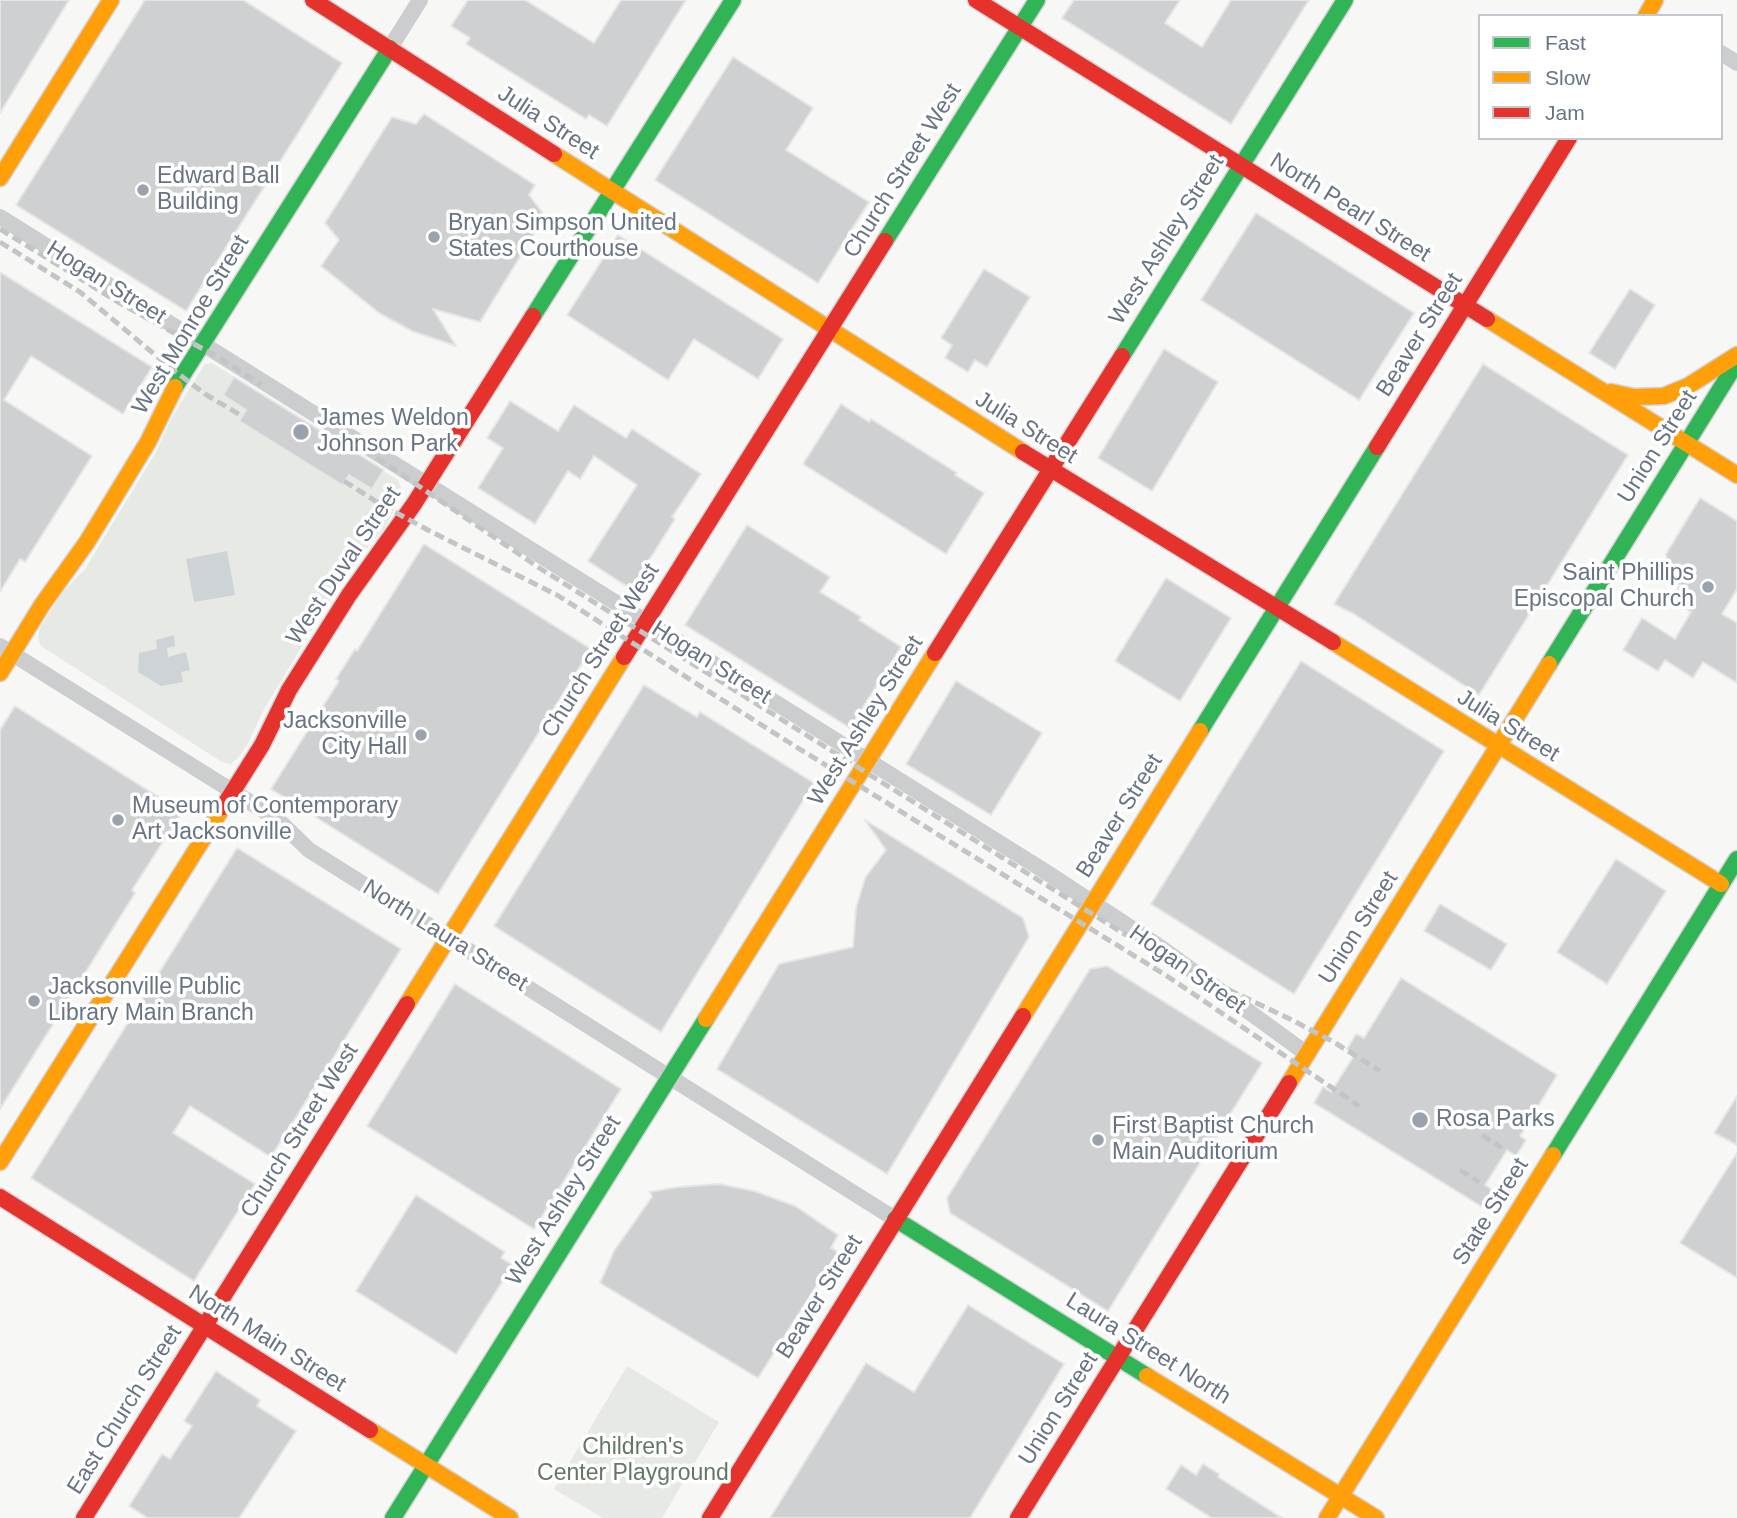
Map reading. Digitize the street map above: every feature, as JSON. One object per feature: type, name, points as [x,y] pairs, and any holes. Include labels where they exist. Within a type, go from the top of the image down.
[{"type":"street","points":[[0,178],[111,0]]},
{"type":"street","name":"Julia Street","points":[[313,0],[1050,470],[1721,884]]},
{"type":"street","name":"West Monroe Street","points":[[0,673],[6,649],[42,605],[94,531],[148,442],[172,392],[420,0]]},
{"type":"street","name":"West Duval Street","points":[[0,1162],[233,791],[268,734],[289,690],[357,581],[400,526],[428,483],[733,0]]},
{"type":"street","name":"North Pearl Street","points":[[976,0],[1737,475]]},
{"type":"street","name":"Church Street West","points":[[204,1326],[1037,0]]},
{"type":"street","name":"West Ashley Street","points":[[393,1518],[1345,0]]},
{"type":"street","points":[[1635,0],[1653,10]]},
{"type":"street","name":"Beaver Street","points":[[710,1518],[1568,140]]},
{"type":"street","name":"Hogan Street","points":[[0,217],[428,483],[1092,903],[1160,947],[1307,1054]]},
{"type":"street","points":[[1600,390],[1634,397],[1664,396],[1688,386],[1737,355]]},
{"type":"street","name":"Union Street","points":[[1018,1518],[1737,362]]},
{"type":"street","name":"North Laura Street","points":[[6,649],[278,819],[310,850],[448,939],[895,1219]]},
{"type":"street","name":"State Street","points":[[1327,1518],[1737,859]]},
{"type":"street","name":"North Main Street","points":[[0,1198],[510,1518]]},
{"type":"street","name":"Laura Street North","points":[[895,1219],[1376,1518]]},
{"type":"street","name":"East Church Street","points":[[84,1518],[204,1326]]},
{"type":"green space","name":"James Weldon Johnson Park","points":[[212,363],[398,480],[403,493],[384,529],[350,566],[262,713],[247,745],[230,764],[222,762],[41,646],[38,638],[40,628],[62,593],[85,569],[156,452],[172,417],[205,364]]},
{"type":"green space","name":"Children's Center Playground","points":[[627,1366],[719,1422],[662,1518],[603,1518],[554,1489]]},
{"type":"shaded area","points":[[227,551],[235,595],[194,602],[186,559]]},
{"type":"shaded area","points":[[174,635],[175,646],[167,648],[168,657],[186,652],[190,670],[181,672],[183,682],[161,686],[138,672],[139,653],[157,649],[156,640]]},
{"type":"building","points":[[0,0],[69,0],[0,113]]},
{"type":"building","points":[[145,0],[243,0],[342,63],[186,311],[16,205]]},
{"type":"building","points":[[468,0],[525,0],[594,43],[621,0],[686,0],[607,126],[589,115],[586,119],[466,44],[470,38],[451,26]]},
{"type":"building","points":[[1074,0],[1180,0],[1165,23],[1202,47],[1231,0],[1309,0],[1231,124],[1062,18]]},
{"type":"building","points":[[733,57],[813,108],[786,150],[869,202],[818,283],[655,180]]},
{"type":"building","name":"Bryan Simpson United States Courthouse","points":[[424,114],[535,185],[529,195],[545,216],[480,322],[433,309],[456,346],[412,331],[379,313],[321,266],[339,240],[325,223],[392,117],[416,124]]},
{"type":"building","points":[[1256,213],[1414,313],[1359,400],[1201,300]]},
{"type":"building","points":[[618,235],[783,339],[758,379],[694,339],[668,380],[567,315]]},
{"type":"building","points":[[984,269],[1030,297],[987,367],[975,360],[968,372],[945,358],[952,345],[941,338]]},
{"type":"building","points":[[0,272],[152,367],[123,414],[31,356],[4,400],[92,456],[25,562],[20,559],[0,592]]},
{"type":"building","points":[[1630,289],[1655,305],[1615,369],[1589,353]]},
{"type":"building","points":[[1164,349],[1218,382],[1152,491],[1098,458]]},
{"type":"building","points":[[1483,364],[1628,455],[1479,695],[1354,614],[1334,604]]},
{"type":"building","name":"James Weldon Johnson Park","points":[[234,377],[384,470],[372,489],[349,475],[342,485],[239,421],[246,410],[223,395]]},
{"type":"building","points":[[510,401],[558,431],[574,405],[626,438],[632,429],[701,474],[672,517],[675,519],[631,589],[588,561],[637,485],[594,456],[580,479],[568,471],[535,524],[478,488],[503,448],[487,438]]},
{"type":"building","points":[[841,404],[869,422],[871,419],[984,493],[946,554],[803,464]]},
{"type":"building","name":"Saint Phillips Episcopal Church","points":[[1700,498],[1737,521],[1737,589],[1722,614],[1737,623],[1737,683],[1703,662],[1693,678],[1665,660],[1658,671],[1623,650],[1642,618],[1675,639],[1691,612],[1671,599],[1680,585],[1671,579],[1666,554]]},
{"type":"building","points":[[747,525],[830,577],[820,592],[861,617],[859,620],[901,647],[850,728],[685,625]]},
{"type":"building","name":"Jacksonville City Hall","points":[[424,544],[591,649],[438,894],[271,789],[339,681],[336,679],[355,649],[357,651]]},
{"type":"building","points":[[1166,578],[1231,618],[1180,701],[1115,661]]},
{"type":"building","points":[[1301,661],[1444,751],[1294,994],[1151,904]]},
{"type":"building","points":[[956,681],[1042,733],[991,815],[906,764]]},
{"type":"building","points":[[644,685],[697,717],[700,712],[814,783],[661,1032],[494,926]]},
{"type":"building","name":"Jacksonville Public Library Main Branch","points":[[15,706],[182,812],[132,890],[135,893],[0,1109],[0,730]]},
{"type":"building","points":[[865,820],[1023,918],[1029,937],[887,1174],[717,1069],[779,964],[853,947],[856,908],[865,878],[886,850]]},
{"type":"building","points":[[237,848],[401,949],[271,1157],[190,1106],[173,1133],[255,1184],[194,1281],[31,1178]]},
{"type":"building","points":[[1616,859],[1666,891],[1607,984],[1557,952]]},
{"type":"building","points":[[1440,904],[1507,944],[1491,970],[1424,931]]},
{"type":"building","name":"First Baptist Church Main Auditorium","points":[[1107,966],[1262,1063],[1108,1311],[950,1213],[947,1198],[1090,969]]},
{"type":"building","points":[[1401,978],[1557,1075],[1520,1136],[1526,1140],[1516,1156],[1507,1150],[1485,1185],[1494,1191],[1484,1208],[1314,1103],[1323,1087],[1331,1092],[1355,1054],[1347,1049],[1356,1034],[1364,1038]]},
{"type":"building","points":[[455,984],[621,1089],[534,1229],[367,1126]]},
{"type":"building","points":[[1737,1096],[1737,1145],[1714,1133]]},
{"type":"building","points":[[1737,1153],[1737,1278],[1680,1243]]},
{"type":"building","points":[[719,1184],[754,1191],[795,1206],[838,1235],[831,1248],[838,1252],[758,1378],[600,1283],[614,1251],[652,1197],[650,1192]]},
{"type":"building","points":[[416,1195],[505,1252],[501,1258],[513,1265],[456,1354],[356,1291]]},
{"type":"building","points":[[968,1305],[1064,1364],[970,1518],[770,1518],[866,1363],[914,1392]]},
{"type":"building","points":[[216,1371],[260,1400],[257,1406],[296,1431],[239,1518],[148,1518],[129,1506],[162,1454],[170,1459],[192,1426],[184,1421]]},
{"type":"building","points":[[1203,1464],[1219,1474],[1218,1477],[1282,1518],[1212,1518],[1166,1489],[1181,1465],[1196,1475]]},
{"type":"railway","points":[[0,229],[118,302],[223,360],[261,385]]},
{"type":"railway","points":[[0,242],[80,292],[172,369],[205,394],[242,416]]},
{"type":"railway","points":[[364,449],[541,569],[1166,960],[1290,1019],[1380,1071]]},
{"type":"railway","points":[[344,481],[428,530],[557,595],[1167,976],[1359,1106]]},
{"type":"railway","points":[[1482,1135],[1502,1148]]},
{"type":"railway","points":[[1460,1170],[1479,1182]]},
{"type":"traffic: fast","points":[[533,316],[733,0]]},
{"type":"traffic: fast","points":[[885,241],[1037,0]]},
{"type":"traffic: fast","points":[[1122,356],[1345,0]]},
{"type":"traffic: fast","points":[[175,387],[390,48]]},
{"type":"traffic: fast","points":[[1549,664],[1737,362]]},
{"type":"traffic: fast","points":[[1200,731],[1377,447]]},
{"type":"traffic: fast","points":[[1553,1155],[1737,859]]},
{"type":"traffic: fast","points":[[393,1518],[706,1019]]},
{"type":"traffic: fast","points":[[895,1219],[1147,1376]]},
{"type":"traffic: slow","points":[[0,178],[111,0]]},
{"type":"traffic: slow","points":[[1647,14],[1655,0]]},
{"type":"traffic: slow","points":[[554,154],[1023,452]]},
{"type":"traffic: slow","points":[[1487,319],[1737,475]]},
{"type":"traffic: slow","points":[[1611,392],[1634,397],[1664,396],[1688,386],[1737,355]]},
{"type":"traffic: slow","points":[[0,673],[42,605],[87,542],[148,442],[175,387]]},
{"type":"traffic: slow","points":[[1333,642],[1721,884]]},
{"type":"traffic: slow","points":[[706,1019],[935,653]]},
{"type":"traffic: slow","points":[[407,1004],[624,657]]},
{"type":"traffic: slow","points":[[1289,1083],[1549,664]]},
{"type":"traffic: slow","points":[[1023,1016],[1200,731]]},
{"type":"traffic: slow","points":[[0,1162],[223,807]]},
{"type":"traffic: slow","points":[[1327,1518],[1553,1155]]},
{"type":"traffic: slow","points":[[1147,1376],[1376,1518]]},
{"type":"traffic: slow","points":[[370,1430],[510,1518]]},
{"type":"traffic: jam","points":[[313,0],[554,154]]},
{"type":"traffic: jam","points":[[976,0],[1487,319]]},
{"type":"traffic: jam","points":[[1377,447],[1568,140]]},
{"type":"traffic: jam","points":[[624,657],[885,241]]},
{"type":"traffic: jam","points":[[223,807],[262,745],[289,690],[349,595],[414,504],[533,316]]},
{"type":"traffic: jam","points":[[935,653],[1122,356]]},
{"type":"traffic: jam","points":[[1023,452],[1333,642]]},
{"type":"traffic: jam","points":[[84,1518],[407,1004]]},
{"type":"traffic: jam","points":[[710,1518],[1023,1016]]},
{"type":"traffic: jam","points":[[1018,1518],[1289,1083]]},
{"type":"traffic: jam","points":[[0,1197],[370,1430]]},
{"type":"place","name":"Edward Ball Building","points":[[143,190]]},
{"type":"place","name":"Bryan Simpson United States Courthouse","points":[[434,237]]},
{"type":"place","name":"James Weldon Johnson Park","points":[[301,432]]},
{"type":"place","name":"Saint Phillips Episcopal Church","points":[[1708,587]]},
{"type":"place","name":"Jacksonville City Hall","points":[[421,735]]},
{"type":"place","name":"Museum of Contemporary Art Jacksonville","points":[[118,820]]},
{"type":"place","name":"Jacksonville Public Library Main Branch","points":[[34,1001]]},
{"type":"place","name":"Rosa Parks","points":[[1420,1120]]},
{"type":"place","name":"First Baptist Church Main Auditorium","points":[[1098,1140]]}]
